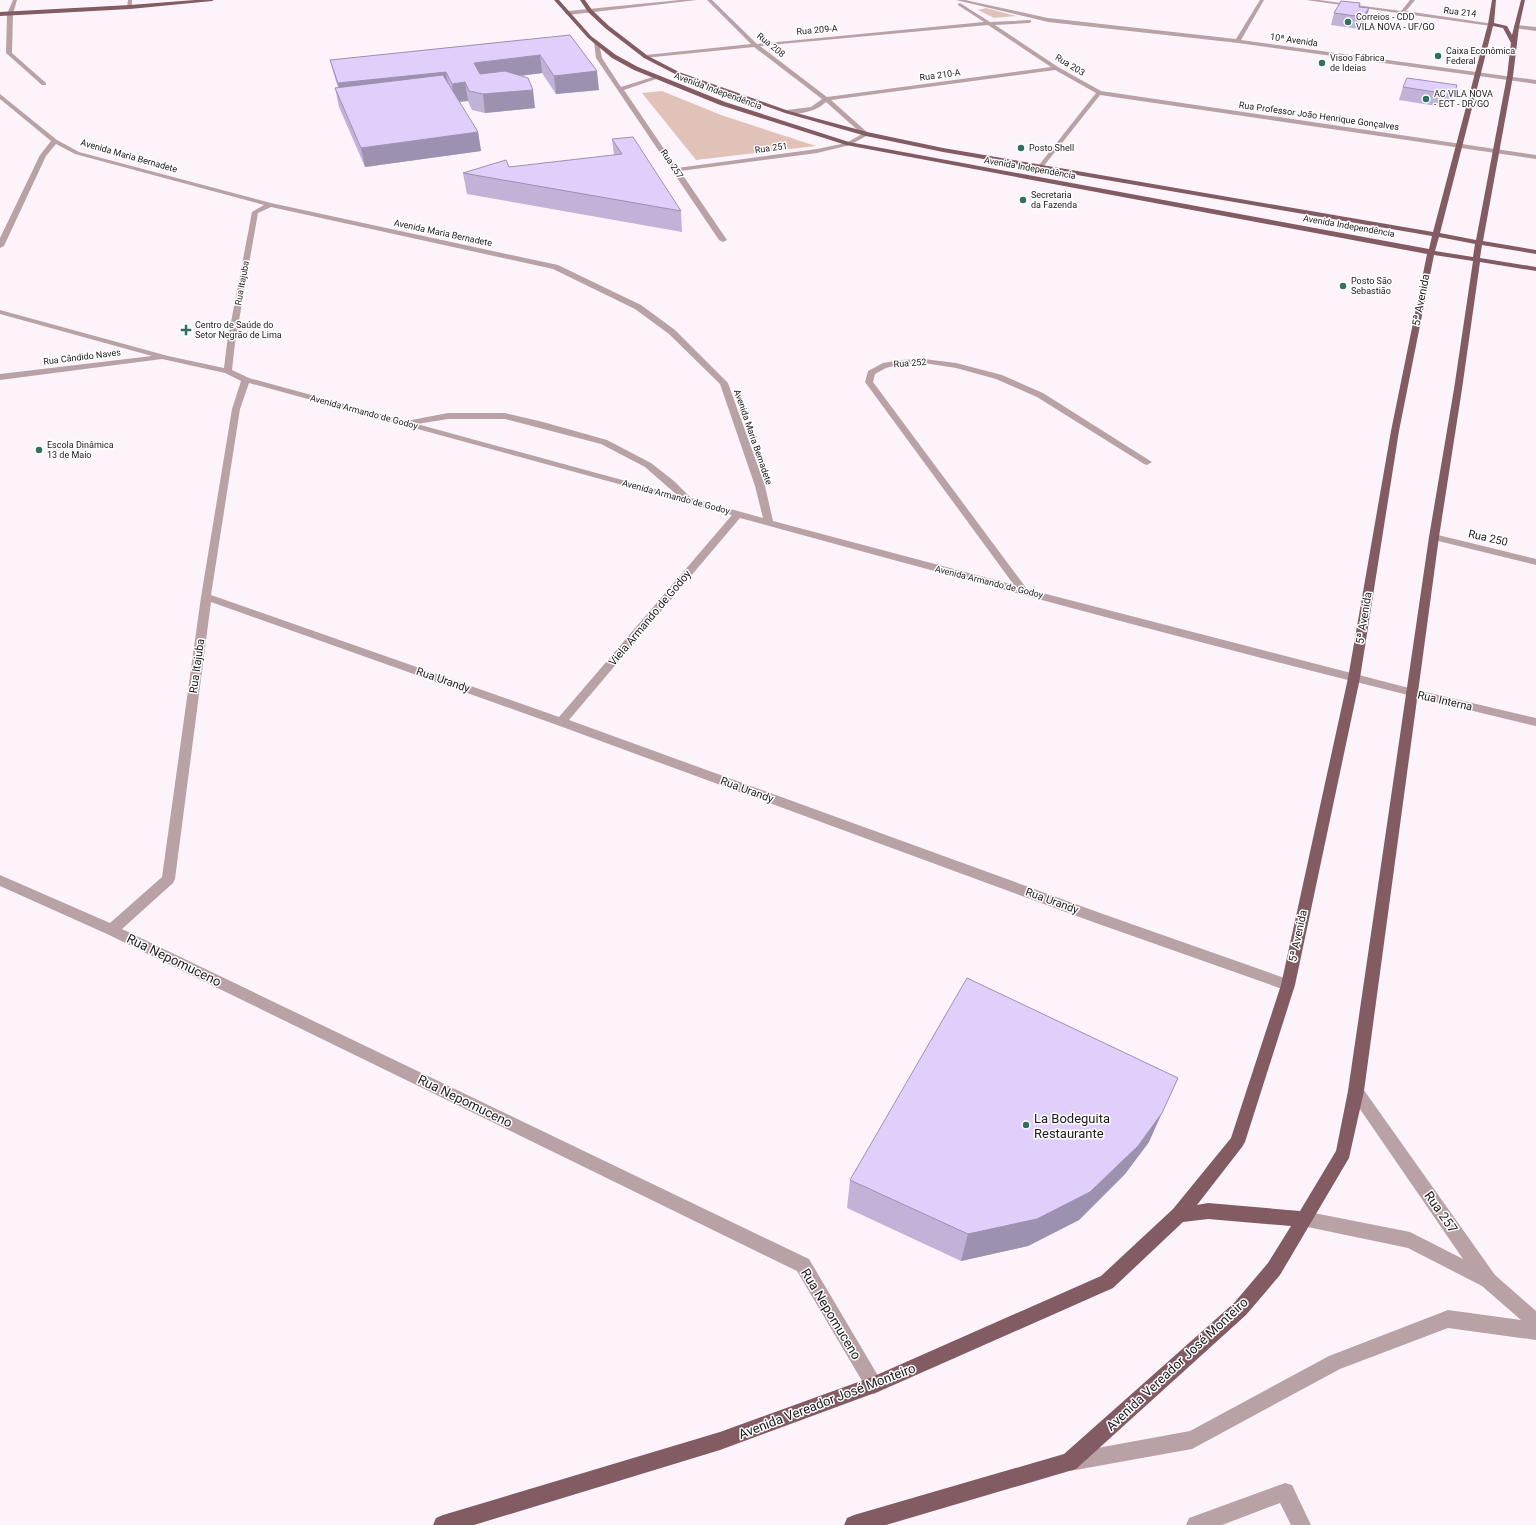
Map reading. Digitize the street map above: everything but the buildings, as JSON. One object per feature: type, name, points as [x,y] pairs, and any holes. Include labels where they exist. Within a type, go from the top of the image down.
[{"type":"main road","points":[[0,14],[130,7],[212,0]]},
{"type":"main road","name":"Avenida Independência","points":[[556,0],[596,43],[622,61],[656,78],[766,120],[848,144],[1431,252],[1536,269]]},
{"type":"main road","name":"Avenida Independência","points":[[582,0],[604,27],[646,57],[684,75],[787,112],[866,134],[943,150],[1536,252]]},
{"type":"main road","name":"5ª Avenida","points":[[1180,1215],[1237,1142],[1288,984],[1354,678],[1394,430],[1431,252],[1491,24],[1494,0]]},
{"type":"main road","points":[[1180,1215],[1208,1211],[1304,1219],[1343,1153],[1356,1091],[1434,538],[1450,444],[1479,242],[1510,79],[1516,27],[1523,0]]},
{"type":"main road","points":[[1491,24],[1505,27],[1514,42]]},
{"type":"main road","name":"Avenida Vereador José Monteiro","points":[[443,1525],[720,1441],[874,1385],[1107,1282],[1180,1215]]},
{"type":"main road","name":"Avenida Vereador José Monteiro","points":[[854,1525],[1069,1462],[1240,1309],[1274,1268],[1304,1219]]},
{"type":"street","points":[[15,0],[10,14],[9,53],[44,84]]},
{"type":"street","points":[[130,0],[130,7]]},
{"type":"street","points":[[568,13],[694,0]]},
{"type":"street","name":"Rua 208","points":[[709,0],[755,45],[826,99],[866,134]]},
{"type":"street","name":"Rua 203","points":[[954,0],[1056,68],[1099,93]]},
{"type":"street","name":"10ª Avenida","points":[[958,0],[1048,20],[1238,41],[1536,82]]},
{"type":"street","points":[[1238,41],[1262,0]]},
{"type":"street","name":"Rua 214","points":[[1308,0],[1491,24]]},
{"type":"street","points":[[1403,12],[1413,0]]},
{"type":"street","points":[[1400,5],[1408,6]]},
{"type":"street","name":"10ª Avenida","points":[[989,23],[1048,20]]},
{"type":"street","name":"Rua 209-A","points":[[646,57],[989,23]]},
{"type":"street","points":[[1516,27],[1536,29]]},
{"type":"street","name":"Rua 257","points":[[596,43],[599,58],[723,240]]},
{"type":"street","name":"Rua 210-A","points":[[826,99],[1056,68]]},
{"type":"street","points":[[620,89],[656,78]]},
{"type":"street","points":[[1041,166],[1099,93]]},
{"type":"street","name":"Rua Professor João Henrique Gonçalves","points":[[1099,93],[1536,157]]},
{"type":"street","name":"Avenida Maria Bernadete","points":[[0,96],[55,141],[77,153],[270,205],[555,268],[638,307],[672,332],[724,383],[760,486],[769,523]]},
{"type":"street","points":[[787,112],[819,107],[826,99]]},
{"type":"street","name":"Rua 251","points":[[676,170],[817,151],[848,144],[866,134]]},
{"type":"street","points":[[0,246],[43,155],[55,141]]},
{"type":"street","name":"Rua Itajuba","points":[[228,371],[231,343],[255,212],[270,205]]},
{"type":"street","name":"Avenida Armando de Godoy","points":[[0,312],[167,358],[228,371],[246,380],[916,563],[1354,678]]},
{"type":"street","name":"Rua Cândido Naves","points":[[0,377],[167,358]]},
{"type":"street","name":"Rua 252","points":[[1023,590],[869,382],[871,373],[883,366],[901,362],[924,361],[956,366],[999,377],[1040,394],[1147,462]]},
{"type":"street","name":"Rua Itajuba","points":[[112,930],[168,879],[206,597],[236,409],[246,380]]},
{"type":"street","points":[[406,423],[448,416],[505,416],[540,424],[604,442],[648,464],[671,483],[688,500]]},
{"type":"street","name":"Viela Armando de Godoy","points":[[561,722],[738,514]]},
{"type":"street","name":"Rua 250","points":[[1434,538],[1536,562]]},
{"type":"street","name":"Rua Urandy","points":[[206,597],[561,722],[1098,918],[1288,984]]},
{"type":"street","name":"Rua Interna","points":[[1354,678],[1536,722]]},
{"type":"street","name":"Rua Nepomuceno","points":[[0,880],[112,930],[803,1265],[874,1385]]},
{"type":"street","name":"Rua 257","points":[[1356,1091],[1489,1281],[1536,1322]]},
{"type":"street","points":[[1304,1219],[1410,1240],[1489,1281]]},
{"type":"street","name":"Avenida Vereador José Monteiro","points":[[1069,1462],[1192,1440],[1335,1362],[1448,1319],[1536,1331]]},
{"type":"street","points":[[1196,1525],[1285,1492],[1301,1525]]},
{"type":"shaded area","points":[[986,8],[1016,16],[994,18],[978,10]]},
{"type":"shaded area","points":[[662,91],[721,115],[816,146],[696,160],[642,93]]},
{"type":"place","name":"Correios - CDD VILA NOVA - UF/GO","points":[[1348,22]]},
{"type":"place","name":"Caixa Econômica Federal","points":[[1438,56]]},
{"type":"place","name":"Visoo Fábrica de Ideias","points":[[1322,63]]},
{"type":"place","name":"AC VILA NOVA - ECT - DR/GO","points":[[1426,99]]},
{"type":"place","name":"Posto Shell","points":[[1021,148]]},
{"type":"place","name":"Secretaria da Fazenda","points":[[1023,200]]},
{"type":"place","name":"Posto São Sebastião","points":[[1343,286]]},
{"type":"place","name":"Centro de Saúde do Setor Negrão de Lima","points":[[186,330]]},
{"type":"place","name":"Escola Dinâmica 13 de Maio","points":[[39,450]]},
{"type":"place","name":"La Bodeguita Restaurante","points":[[1026,1125]]}]
